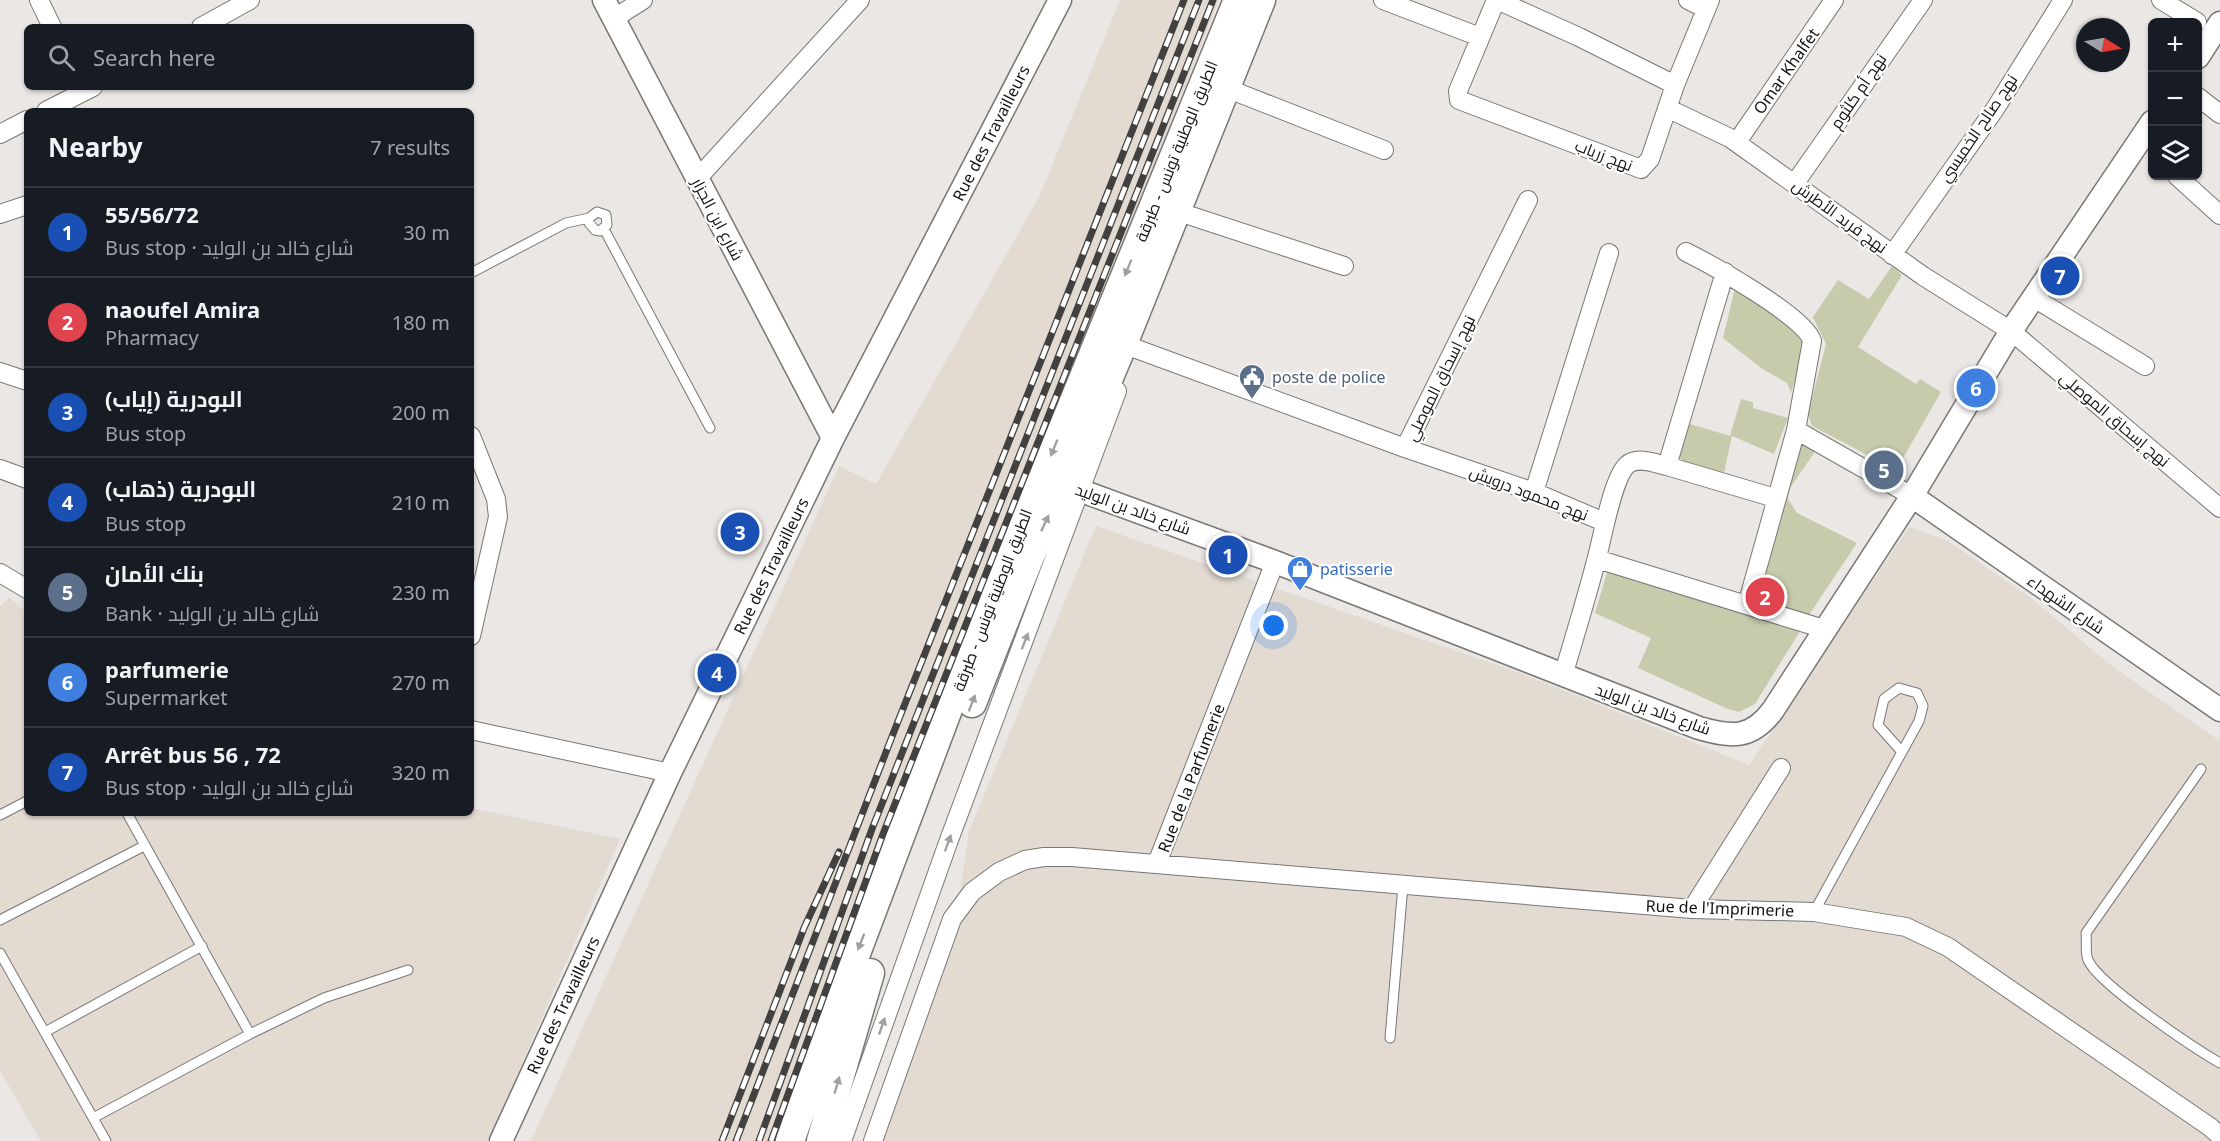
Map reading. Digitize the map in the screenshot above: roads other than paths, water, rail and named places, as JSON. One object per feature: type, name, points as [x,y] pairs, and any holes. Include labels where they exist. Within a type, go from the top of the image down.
[{"type":"main road","name":"الطريق الوطنية تونس - طبرقة","points":[[790,1141],[855,957],[1011,542],[1063,484],[1238,0]]},
{"type":"main road","name":"الطريق الوطنية تونس - طبرقة","points":[[821,1141],[862,994],[919,838],[1030,556],[1128,346],[1229,90],[1261,0]]},
{"type":"street","points":[[39,0],[51,24]]},
{"type":"street","points":[[206,24],[250,0]]},
{"type":"street","points":[[608,10],[643,0]]},
{"type":"street","points":[[697,179],[860,0]]},
{"type":"street","name":"Rue des Travailleurs","points":[[501,1141],[670,773],[833,438],[1060,0]]},
{"type":"street","points":[[1267,0],[1229,90],[1384,150]]},
{"type":"street","points":[[1383,0],[1480,37],[1496,0],[1580,37],[1675,85]]},
{"type":"street","points":[[1688,0],[1708,5]]},
{"type":"street","name":"Omar Khalfet","points":[[1737,142],[1834,0]]},
{"type":"street","name":"نهج أم كلثوم","points":[[1795,183],[1923,0]]},
{"type":"street","name":"نهج صالح الخميسي","points":[[1892,255],[1995,109],[2063,0]]},
{"type":"street","points":[[2161,0],[2207,25],[2202,43]]},
{"type":"street","name":"نهج زرياب","points":[[1480,37],[1458,91],[1457,97],[1463,103],[1641,169],[1650,159],[1666,108],[1708,5]]},
{"type":"street","name":"شارع ابن الجزار","points":[[608,10],[833,438]]},
{"type":"street","points":[[51,108],[84,90]]},
{"type":"street","points":[[2202,100],[2220,114]]},
{"type":"street","name":"نهج فريد الأطرش","points":[[1666,108],[1737,142],[1892,255],[2010,331]]},
{"type":"street","points":[[0,134],[24,128]]},
{"type":"street","name":"شارع خالد بن الوليد","points":[[1063,484],[1275,562],[1699,728],[1734,735],[1753,729],[1768,717],[1912,496],[2010,331],[2148,137]]},
{"type":"street","points":[[2181,180],[2220,215]]},
{"type":"street","name":"نهج إسحاق الموصلي","points":[[1128,346],[1405,448],[1528,200]]},
{"type":"street","points":[[0,214],[24,206]]},
{"type":"street","points":[[1181,212],[1344,266]]},
{"type":"street","points":[[1686,252],[1725,272],[1811,336],[1812,348],[1796,430],[1775,498],[1747,605]]},
{"type":"street","points":[[1534,492],[1609,253]]},
{"type":"street","points":[[1667,466],[1725,272]]},
{"type":"street","points":[[2034,298],[2145,366]]},
{"type":"street","name":"نهج إسحاق الموصلي","points":[[2010,331],[2220,508]]},
{"type":"street","points":[[0,372],[24,380]]},
{"type":"street","points":[[1796,430],[1912,496]]},
{"type":"street","points":[[474,444],[498,508],[496,531],[474,623]]},
{"type":"street","name":"نهج محمود درويش","points":[[1405,448],[1534,492],[1604,522],[1597,560],[1563,676]]},
{"type":"street","points":[[1604,522],[1622,472],[1628,464],[1643,461],[1775,498]]},
{"type":"street","points":[[0,470],[24,478]]},
{"type":"street","points":[[842,1141],[949,840],[1063,484]]},
{"type":"street","name":"شارع الشهداء","points":[[1912,496],[2220,710]]},
{"type":"street","points":[[1597,560],[1824,629]]},
{"type":"street","name":"Rue de la Parfumerie","points":[[873,1141],[945,933],[972,892],[1013,865],[1044,856],[1157,863],[1275,562]]},
{"type":"street","points":[[0,573],[24,587]]},
{"type":"street","points":[[474,731],[670,773]]},
{"type":"street","points":[[1692,909],[1781,768]]},
{"type":"street","name":"Rue de l'Imprimerie","points":[[1157,863],[1692,909],[1814,912],[1892,924],[1932,939],[2220,1136]]},
{"type":"lane","points":[[474,271],[566,223],[589,218],[589,223],[595,230],[604,229],[710,428]]},
{"type":"lane","points":[[1814,912],[1902,752],[1919,721],[1923,706],[1917,693],[1899,688],[1884,699],[1878,725],[1902,752]]},
{"type":"lane","points":[[2200,769],[2086,933],[2087,959],[2099,976],[2195,1049],[2220,1063]]},
{"type":"lane","points":[[0,815],[24,803]]},
{"type":"lane","points":[[129,816],[250,1034]]},
{"type":"lane","points":[[0,920],[144,846]]},
{"type":"lane","points":[[1390,1038],[1403,885]]},
{"type":"lane","points":[[45,1032],[202,946]]},
{"type":"lane","points":[[0,953],[106,1141]]},
{"type":"lane","points":[[93,1118],[250,1034],[324,998],[408,970]]},
{"type":"railway","points":[[736,1141],[893,734],[1184,0]]},
{"type":"railway","points":[[759,1141],[872,829],[1199,0]]},
{"type":"railway","points":[[771,1141],[883,834],[1213,0]]},
{"type":"railway","points":[[722,1141],[804,928],[839,852]]},
{"type":"place","name":"Arrêt bus 56 , 72","points":[[2060,276]]},
{"type":"place","name":"parfumerie","points":[[1976,388]]},
{"type":"place","name":"poste de police","points":[[1252,400]]},
{"type":"place","name":"بنك الأمان","points":[[1884,470]]},
{"type":"place","name":"البودرية (إياب)","points":[[740,532]]},
{"type":"place","name":"55/56/72","points":[[1228,555]]},
{"type":"place","name":"patisserie","points":[[1300,592]]},
{"type":"place","name":"naoufel Amira","points":[[1765,597]]},
{"type":"place","name":"البودرية (ذهاب)","points":[[717,673]]}]
